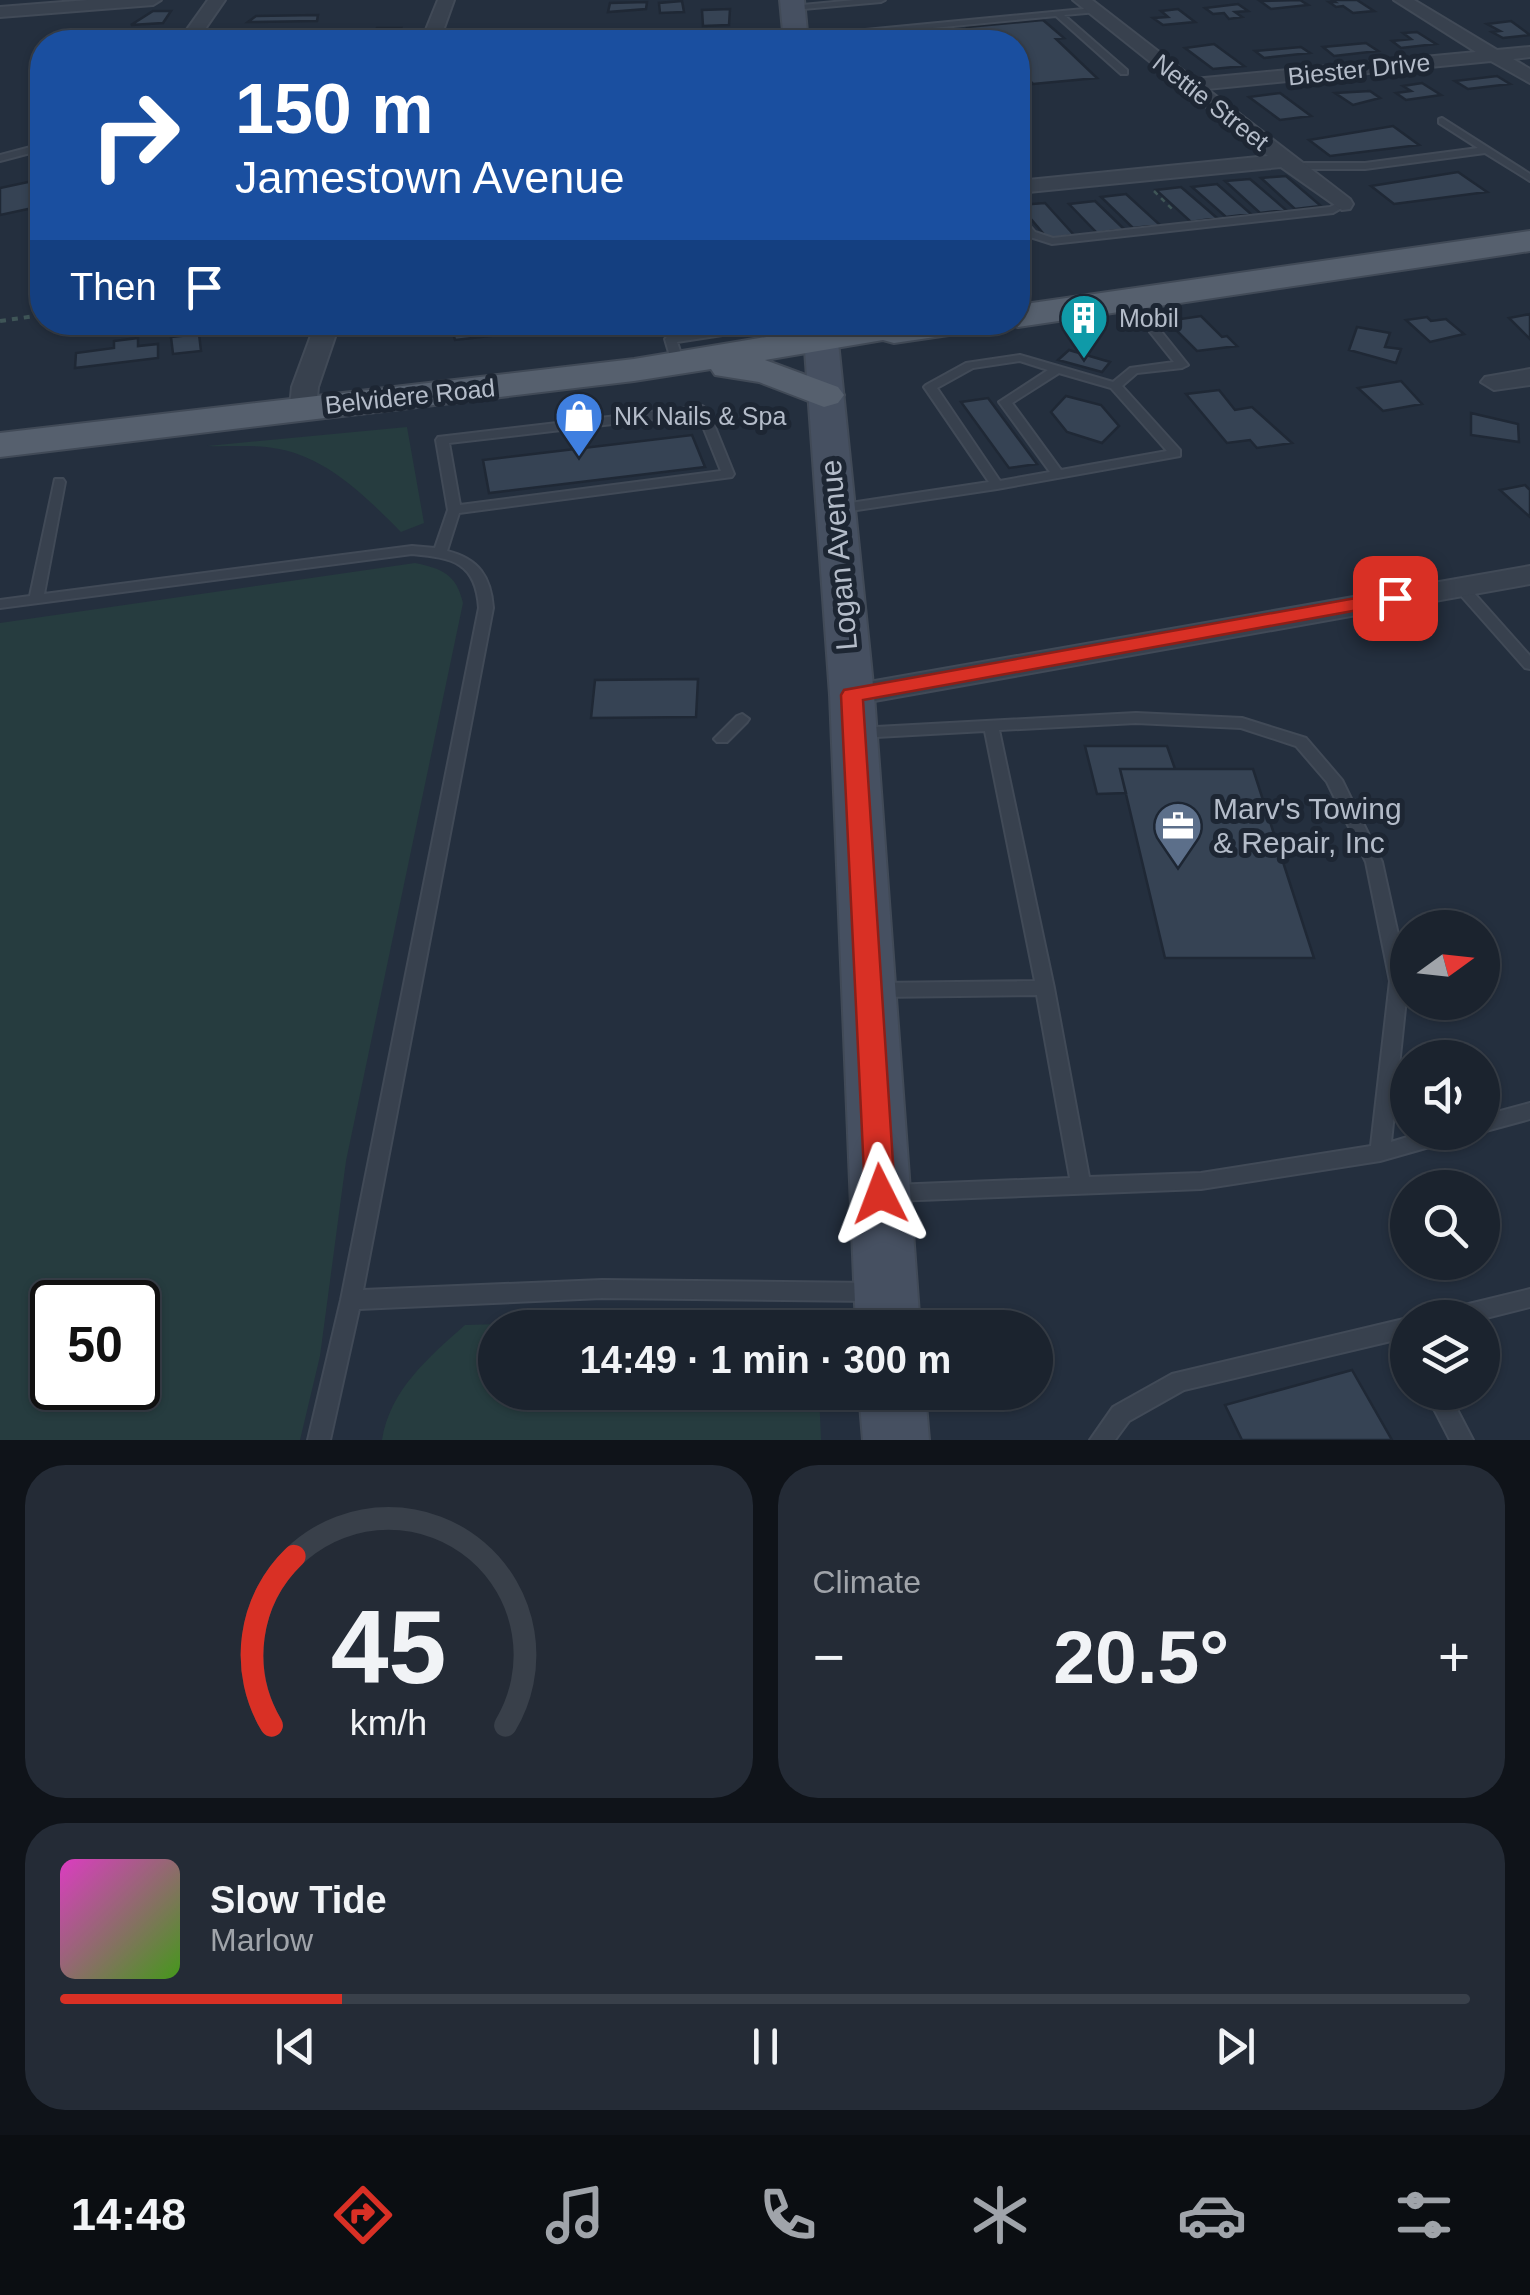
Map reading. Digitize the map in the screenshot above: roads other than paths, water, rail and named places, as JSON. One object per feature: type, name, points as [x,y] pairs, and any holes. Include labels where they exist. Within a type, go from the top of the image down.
[{"type":"main road","points":[[792,4],[798,30]]},
{"type":"main road","points":[[1030,307],[1530,239]]},
{"type":"main road","name":"Belvidere Road","points":[[0,444],[678,363],[724,337],[762,335]]},
{"type":"main road","name":"Logan Avenue","points":[[819,335],[853,714],[886,1310]]},
{"type":"main road","points":[[579,377],[753,367],[782,374],[825,401],[860,366],[922,335]]},
{"type":"main road","points":[[894,1410],[896,1440]]},
{"type":"street","points":[[2,0],[0,12],[152,0]]},
{"type":"street","points":[[196,30],[217,0]]},
{"type":"street","points":[[435,30],[446,0]]},
{"type":"street","points":[[1087,4],[1118,0]]},
{"type":"street","points":[[1402,0],[1530,77]]},
{"type":"street","name":"Nettie Street","points":[[1087,4],[1342,204]]},
{"type":"street","name":"Biester Drive","points":[[1189,85],[1530,52]]},
{"type":"street","points":[[1030,186],[1289,163]]},
{"type":"street","points":[[303,407],[305,388],[323,335]]},
{"type":"street","points":[[1494,382],[1530,377]]},
{"type":"street","points":[[853,714],[1530,575]]},
{"type":"lane","points":[[792,4],[881,0]]},
{"type":"lane","points":[[907,30],[1058,14],[1087,4]]},
{"type":"lane","points":[[1058,14],[1124,72]]},
{"type":"lane","points":[[943,25],[948,30]]},
{"type":"lane","points":[[1442,120],[1530,178]]},
{"type":"lane","points":[[0,158],[30,149]]},
{"type":"lane","points":[[1289,163],[1365,166],[1487,150]]},
{"type":"lane","points":[[1030,234],[1052,242],[1333,210],[1342,204]]},
{"type":"lane","points":[[1115,386],[1134,370],[1182,365],[1156,332]]},
{"type":"lane","points":[[833,510],[997,485],[1176,453],[1115,386],[1020,358],[970,365],[930,387],[997,485]]},
{"type":"lane","points":[[1056,369],[1005,402],[1058,474]]},
{"type":"lane","points":[[440,554],[454,510],[442,440],[702,410],[728,474],[454,510]]},
{"type":"lane","points":[[36,598],[59,482]]},
{"type":"lane","points":[[0,604],[412,550],[453,556],[479,572],[486,586],[486,608],[351,1300],[319,1440]]},
{"type":"lane","points":[[1461,587],[1530,664]]},
{"type":"lane","points":[[853,714],[991,726],[1136,718],[1242,723],[1300,742],[1334,780],[1374,862],[1399,981],[1380,1153]]},
{"type":"lane","points":[[722,739],[742,718]]},
{"type":"lane","points":[[991,726],[1045,988],[1080,1186]]},
{"type":"lane","points":[[868,990],[1045,988]]},
{"type":"lane","points":[[1500,1119],[1530,1111]]},
{"type":"lane","points":[[880,1194],[1201,1181],[1391,1150]]},
{"type":"lane","points":[[351,1300],[602,1289],[886,1310]]},
{"type":"lane","points":[[1500,1305],[1530,1298]]},
{"type":"lane","points":[[1101,1440],[1120,1414],[1180,1381],[1390,1331]]},
{"type":"lane","points":[[1446,1410],[1462,1440]]},
{"type":"place","name":"Mobil","points":[[1084,360]]},
{"type":"place","name":"NK Nails & Spa","points":[[579,458]]},
{"type":"place","name":"Marv's Towing & Repair, Inc","points":[[1178,868]]}]
